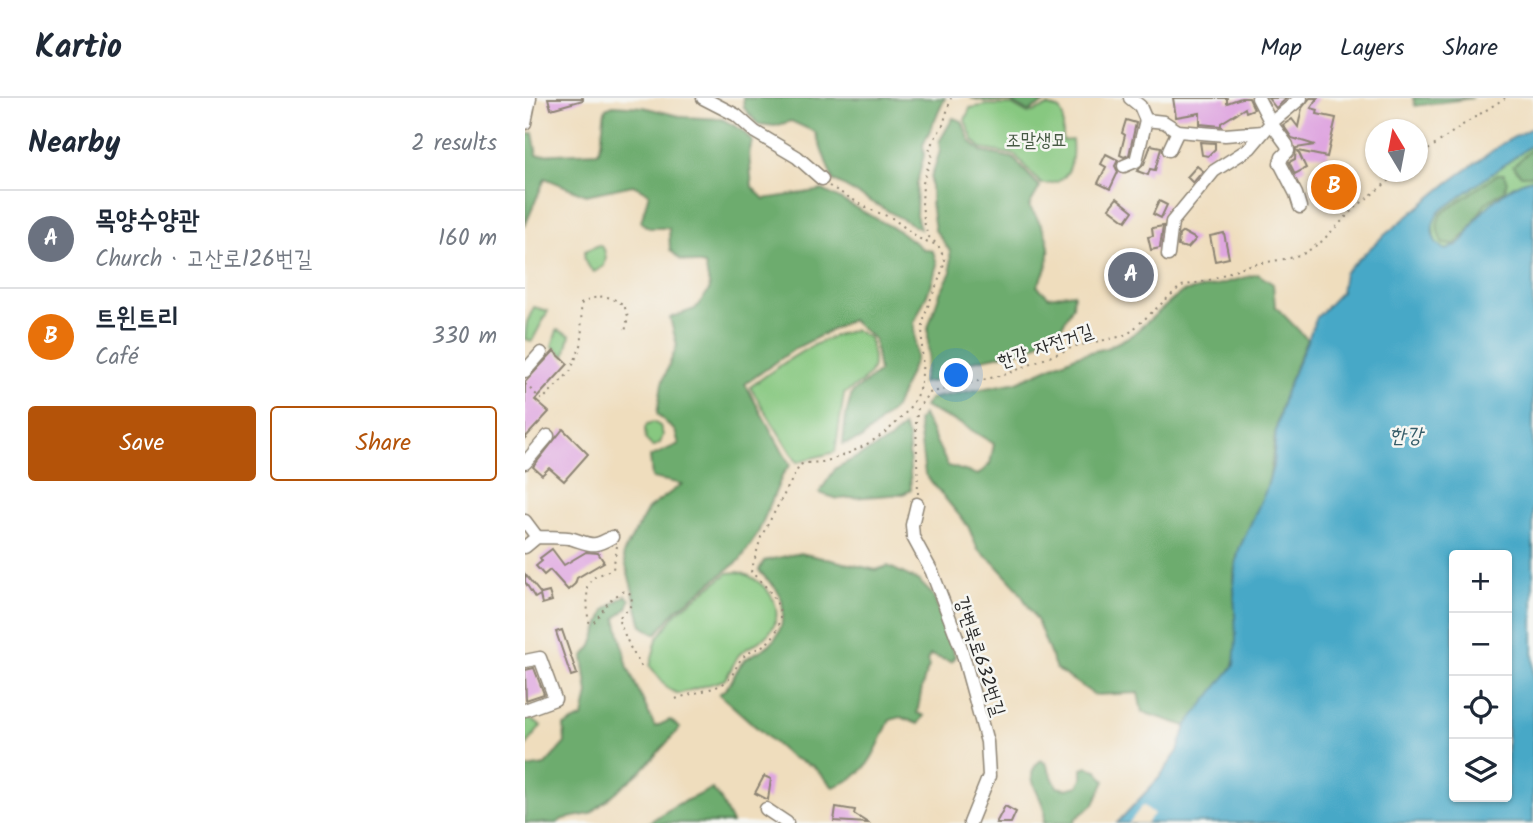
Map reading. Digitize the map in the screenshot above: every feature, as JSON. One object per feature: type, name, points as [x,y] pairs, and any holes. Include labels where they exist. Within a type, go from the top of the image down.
[{"type":"street","points":[[525,123],[530,98]]},
{"type":"street","points":[[703,98],[736,115],[755,132],[797,157],[823,178]]},
{"type":"street","points":[[1124,166],[1136,161],[1146,120],[1140,106],[1130,98]]},
{"type":"street","points":[[1258,98],[1267,127],[1287,145],[1288,150],[1280,163],[1300,207]]},
{"type":"street","points":[[1168,256],[1172,222],[1214,171],[1249,148],[1267,127],[1301,98]]},
{"type":"street","points":[[1146,120],[1164,122],[1178,131],[1225,135],[1267,127]]},
{"type":"street","points":[[1169,150],[1178,131]]},
{"type":"street","points":[[525,371],[541,353]]},
{"type":"street","points":[[525,463],[548,436]]},
{"type":"street","name":"강변북로632번길","points":[[917,504],[912,525],[913,537],[932,572],[961,648],[989,755],[990,771],[987,783],[970,823]]},
{"type":"street","points":[[525,521],[537,537]]},
{"type":"street","points":[[525,547],[537,537],[571,539],[588,546],[600,545],[612,537]]},
{"type":"street","points":[[525,661],[540,658],[555,699],[525,710]]},
{"type":"street","points":[[766,809],[787,823]]},
{"type":"path","points":[[676,699],[700,690],[715,688],[726,682],[741,659],[770,640],[774,633],[780,609],[773,593],[751,572],[761,537],[800,465],[826,461],[877,439],[899,421],[912,404],[920,385],[923,324],[946,260],[939,245],[929,237],[925,226],[923,183],[932,155],[929,148],[943,125],[951,98]]},
{"type":"path","points":[[1428,150],[1505,98]]},
{"type":"path","points":[[823,178],[830,187],[869,209],[892,218],[920,239],[939,245]]},
{"type":"path","name":"한강 자전거길","points":[[918,408],[934,391],[1007,374],[1076,346],[1129,333],[1181,286],[1207,281],[1245,266],[1305,253],[1321,242],[1356,207],[1387,182]]},
{"type":"path","points":[[525,384],[542,400],[570,372],[582,343],[581,304],[592,298],[601,295],[613,297],[624,305],[628,316],[625,333]]},
{"type":"path","points":[[912,404],[918,408],[916,421],[920,483],[917,504]]},
{"type":"path","points":[[612,537],[618,547],[613,569],[593,578],[587,587],[588,621],[592,624],[595,622],[604,604],[615,596],[625,592],[631,594],[633,603],[618,619],[644,671]]},
{"type":"green space","points":[[743,98],[945,98],[923,145],[924,155],[917,183],[916,215],[920,229],[833,180],[815,132],[791,121],[775,126],[758,124],[744,108]]},
{"type":"green space","points":[[970,98],[1031,98],[1045,102],[1028,112],[1011,102],[988,102]]},
{"type":"green space","points":[[1413,98],[1473,98],[1415,106]]},
{"type":"green space","points":[[613,105],[643,107],[683,117],[722,119],[742,130],[752,141],[749,154],[752,187],[764,199],[823,190],[901,232],[923,249],[933,251],[937,264],[932,283],[914,323],[916,358],[895,408],[861,439],[843,444],[846,415],[852,393],[879,372],[874,339],[851,320],[796,348],[745,384],[790,465],[783,474],[757,535],[740,560],[676,610],[656,634],[642,626],[623,554],[648,509],[682,484],[652,478],[650,457],[679,444],[675,431],[657,414],[662,383],[677,345],[670,318],[695,309],[710,289],[705,265],[681,260],[670,250],[669,228],[649,228],[641,222],[649,193],[633,185],[586,195],[545,178],[525,226],[526,134],[533,133],[537,155],[598,152],[606,108]]},
{"type":"green space","name":"조말생묘","points":[[1012,105],[1028,114],[1048,106],[1059,109],[1063,117],[1063,141],[1072,140],[1071,165],[1064,177],[1051,184],[1041,184],[1015,155],[982,149],[973,140],[965,120],[970,108]]},
{"type":"green space","points":[[953,118],[962,121],[970,141],[982,152],[1013,158],[1040,187],[1029,206],[1046,236],[1049,254],[1048,264],[1037,286],[1049,297],[1074,293],[1073,306],[1062,326],[1030,349],[968,362],[942,380],[922,383],[928,357],[928,328],[940,293],[951,272],[950,251],[935,230],[931,178],[940,151],[939,142]]},
{"type":"green space","points":[[1533,144],[1533,179],[1511,188],[1497,199],[1479,216],[1459,244],[1446,250],[1435,243],[1432,222],[1439,212]]},
{"type":"green space","points":[[1533,148],[1533,175],[1521,175],[1513,166]]},
{"type":"green space","points":[[1498,174],[1504,174],[1507,180],[1505,190],[1486,203],[1467,233],[1454,245],[1443,244],[1437,229],[1441,214]]},
{"type":"green space","points":[[599,245],[604,249],[606,258],[604,266],[594,272],[586,263],[585,251]]},
{"type":"green space","points":[[1258,274],[1273,284],[1275,306],[1307,339],[1281,406],[1267,487],[1236,561],[1234,586],[1237,637],[1234,662],[1220,685],[1186,726],[1142,712],[1138,693],[1095,695],[1056,669],[1037,620],[1017,588],[978,550],[968,526],[925,474],[918,421],[923,415],[948,466],[978,475],[990,464],[994,444],[961,424],[924,407],[929,399],[1017,382],[1078,355],[1107,348],[1132,335],[1182,292]]},
{"type":"green space","points":[[534,307],[548,311],[532,341],[525,339],[527,322]]},
{"type":"green space","points":[[557,330],[570,335],[565,356],[552,346]]},
{"type":"green space","points":[[855,330],[869,338],[873,367],[861,383],[844,394],[835,452],[797,462],[750,387],[813,346]]},
{"type":"green space","points":[[653,422],[660,426],[663,435],[660,443],[653,447],[646,440],[645,429],[647,424]]},
{"type":"green space","points":[[903,427],[908,437],[911,490],[903,494],[838,499],[819,493],[836,468],[890,440]]},
{"type":"green space","points":[[800,553],[876,570],[888,566],[919,581],[933,595],[955,656],[951,662],[930,655],[917,713],[924,716],[918,724],[901,717],[890,720],[864,769],[846,782],[833,787],[813,766],[790,757],[719,694],[729,685],[741,664],[769,645],[779,631],[783,617],[782,603],[777,590],[759,570],[764,561]]},
{"type":"green space","points":[[738,572],[758,582],[773,598],[776,618],[773,628],[738,656],[724,680],[678,694],[668,689],[650,666],[657,639],[677,612],[728,573]]},
{"type":"green space","points":[[626,595],[630,600],[627,608],[616,618],[628,668],[655,727],[670,720],[680,728],[642,770],[590,814],[563,819],[557,823],[525,823],[525,768],[545,765],[565,743],[564,726],[583,717],[588,693],[583,657],[592,646],[605,610]]},
{"type":"green space","points":[[525,716],[541,726],[525,747]]},
{"type":"green space","points":[[1041,760],[1046,764],[1057,787],[1066,789],[1078,786],[1082,779],[1082,769],[1087,767],[1097,770],[1105,781],[1094,804],[1075,819],[1074,823],[1043,823],[1043,806],[1032,775],[1034,767]]},
{"type":"green space","points":[[712,789],[720,798],[732,823],[648,823],[676,805]]},
{"type":"water","name":"한강","points":[[1533,127],[1533,144],[1439,212],[1433,234],[1441,247],[1446,250],[1454,247],[1497,199],[1511,188],[1533,179],[1533,823],[1117,823],[1159,778],[1178,751],[1186,726],[1234,665],[1234,586],[1239,549],[1266,490],[1273,466],[1276,430],[1284,396],[1317,317],[1341,292],[1344,273],[1381,238],[1448,183],[1503,143]]},
{"type":"pier","points":[[1143,805],[1154,814],[1146,823],[1129,823]]},
{"type":"building","points":[[548,98],[583,98],[583,100],[551,109]]},
{"type":"building","points":[[1173,98],[1227,98],[1227,103],[1249,98],[1254,109],[1246,112],[1245,108],[1221,123],[1221,126],[1200,124],[1200,113],[1176,117]]},
{"type":"building","points":[[1268,98],[1287,98],[1276,108]]},
{"type":"building","points":[[1310,98],[1318,98],[1311,108],[1318,110],[1317,114],[1336,118],[1327,157],[1298,151],[1306,168],[1295,174],[1289,162],[1295,159],[1296,148],[1315,145],[1292,138],[1283,125],[1292,119],[1298,127],[1302,108]]},
{"type":"building","points":[[1126,120],[1136,123],[1129,155],[1124,157],[1120,155]]},
{"type":"building","points":[[1200,142],[1215,143],[1215,149],[1208,156],[1202,155]]},
{"type":"building","points":[[1151,145],[1161,147],[1155,170],[1150,169],[1148,175],[1137,171],[1144,164]]},
{"type":"building","points":[[1106,154],[1118,160],[1115,166],[1118,172],[1110,189],[1098,183],[1106,167],[1101,164]]},
{"type":"building","points":[[1197,166],[1203,171],[1193,183],[1187,177]]},
{"type":"building","points":[[1344,166],[1353,173],[1336,193],[1330,188]]},
{"type":"building","points":[[1321,179],[1331,183],[1319,197],[1311,191]]},
{"type":"building","points":[[1117,198],[1133,211],[1126,221],[1109,208]]},
{"type":"building","points":[[1159,201],[1167,205],[1161,218],[1153,214]]},
{"type":"building","points":[[1163,226],[1160,248],[1151,250],[1148,237],[1153,236],[1152,228]]},
{"type":"building","points":[[1183,232],[1196,239],[1188,248],[1178,246],[1179,235]]},
{"type":"building","points":[[1224,233],[1229,258],[1215,261],[1210,236]]},
{"type":"building","points":[[1127,264],[1148,269],[1146,276],[1149,277],[1145,290],[1123,284]]},
{"type":"building","points":[[554,351],[568,364],[535,400],[549,412],[525,438],[525,382]]},
{"type":"building","points":[[563,429],[588,454],[564,481],[549,468],[542,475],[533,467]]},
{"type":"building","points":[[552,549],[564,565],[586,552],[598,553],[604,562],[577,578],[568,590],[550,570],[544,575],[536,566],[542,561],[540,558]]},
{"type":"building","points":[[525,574],[541,594],[549,592],[552,601],[542,604],[540,595],[535,598],[525,582]]},
{"type":"building","points":[[562,630],[577,674],[571,676],[556,632]]},
{"type":"building","points":[[534,668],[544,694],[526,700],[525,670]]},
{"type":"building","points":[[764,776],[771,779],[768,800],[755,793]]},
{"type":"building","points":[[1005,806],[1016,812],[1011,823],[996,823]]},
{"type":"building","points":[[836,807],[855,810],[854,814],[868,823],[834,821]]},
{"type":"place","name":"트윈트리","points":[[1334,187]]},
{"type":"place","name":"목양수양관","points":[[1131,275]]}]
